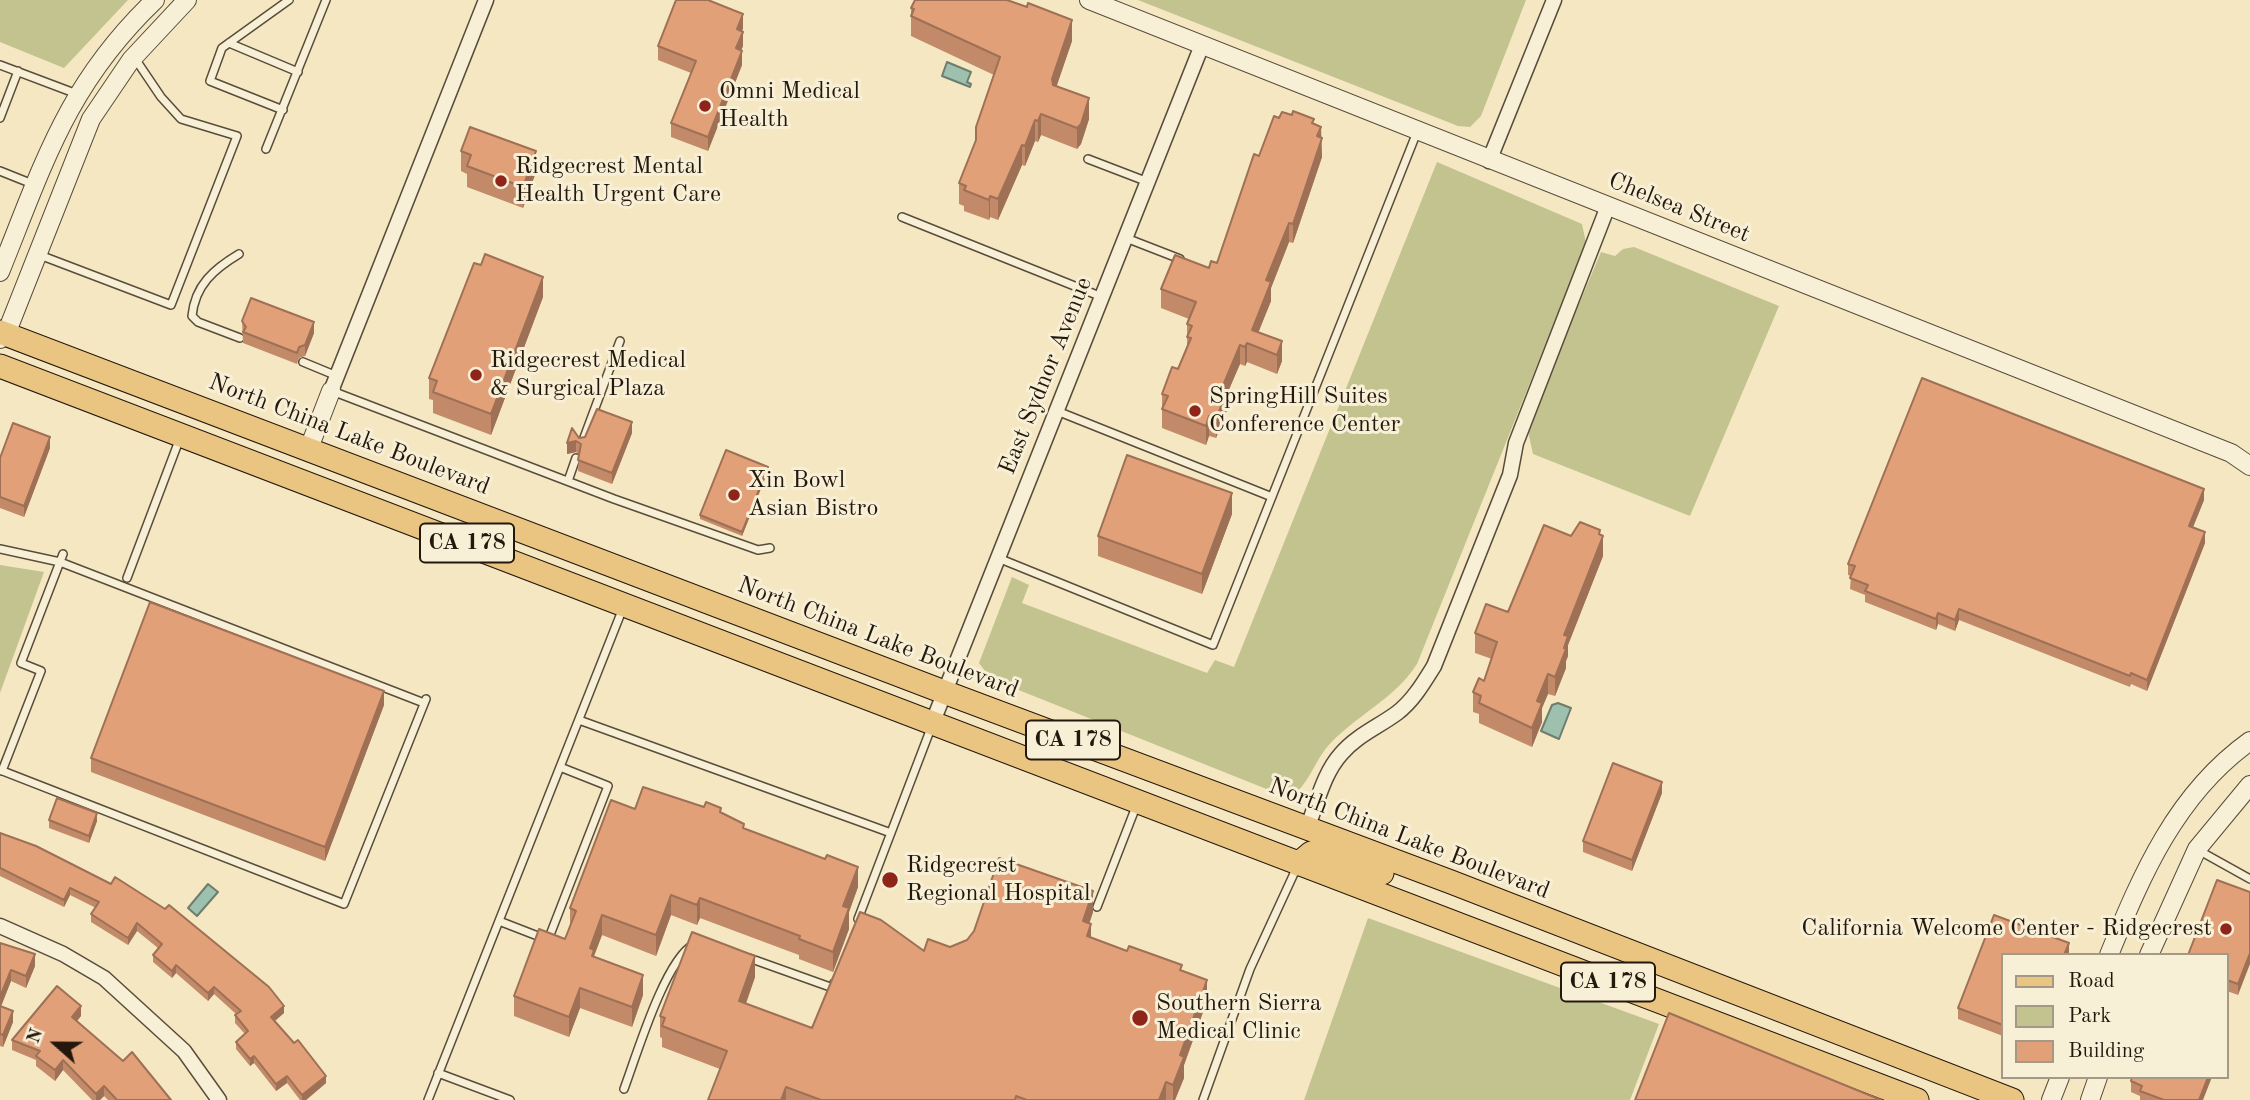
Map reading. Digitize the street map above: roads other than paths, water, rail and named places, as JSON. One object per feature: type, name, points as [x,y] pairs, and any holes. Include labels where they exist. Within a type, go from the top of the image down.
[{"type":"main road","name":"North China Lake Boulevard","points":[[2,335],[309,448],[944,692],[1451,882],[2012,1100]]},
{"type":"main road","name":"CA 178","points":[[0,366],[1917,1100]]},
{"type":"main road","points":[[1298,864],[1311,853],[1319,853],[1426,888],[1451,882]]},
{"type":"street","points":[[0,272],[35,185],[77,94],[106,51],[155,0]]},
{"type":"street","points":[[2,335],[91,119],[109,88],[134,57],[187,0]]},
{"type":"street","points":[[309,448],[486,0]]},
{"type":"street","name":"Chelsea Street","points":[[1089,0],[1489,161],[2231,453],[2250,466]]},
{"type":"street","points":[[1489,161],[1554,0]]},
{"type":"street","name":"East Sydnor Avenue","points":[[932,724],[1202,45]]},
{"type":"street","points":[[1307,828],[1323,784],[1339,755],[1358,738],[1399,711],[1419,690],[1434,666],[1510,474],[1516,443],[1608,206]]},
{"type":"street","points":[[2110,953],[2140,878],[2174,818],[2220,765],[2250,741]]},
{"type":"street","points":[[2149,953],[2196,849],[2250,785]]},
{"type":"street","points":[[0,926],[63,954],[104,978],[184,1051],[219,1100]]},
{"type":"street","points":[[2050,1100],[2059,1079]]},
{"type":"street","points":[[2090,1100],[2097,1079]]},
{"type":"lane","points":[[283,110],[210,81],[222,48],[289,0]]},
{"type":"lane","points":[[266,149],[326,0]]},
{"type":"lane","points":[[229,43],[298,72]]},
{"type":"lane","points":[[37,254],[171,305],[237,136],[181,118],[161,97],[134,57]]},
{"type":"lane","points":[[0,65],[77,94]]},
{"type":"lane","points":[[0,118],[18,71]]},
{"type":"lane","points":[[998,558],[1213,645],[1417,131]]},
{"type":"lane","points":[[1088,159],[1148,182]]},
{"type":"lane","points":[[0,171],[35,185]]},
{"type":"lane","points":[[902,217],[1102,297]]},
{"type":"lane","points":[[1126,238],[1180,259]]},
{"type":"lane","points":[[239,254],[214,269],[198,293],[192,316],[198,322],[240,338]]},
{"type":"lane","points":[[582,443],[620,341]]},
{"type":"lane","points":[[303,362],[334,384],[568,481],[758,550],[770,548]]},
{"type":"lane","points":[[1057,411],[1272,497]]},
{"type":"lane","points":[[127,578],[181,434]]},
{"type":"lane","points":[[568,481],[576,458]]},
{"type":"lane","points":[[0,549],[62,558],[425,701],[344,904],[1,771],[41,671],[21,663],[62,558]]},
{"type":"lane","points":[[428,1100],[624,604]]},
{"type":"lane","points":[[579,720],[891,832]]},
{"type":"lane","points":[[857,923],[932,724]]},
{"type":"lane","points":[[499,921],[548,940],[608,786],[560,767]]},
{"type":"lane","points":[[1097,908],[1138,801]]},
{"type":"lane","points":[[2196,849],[2250,878]]},
{"type":"lane","points":[[1203,1100],[1250,969],[1298,864]]},
{"type":"lane","points":[[624,1089],[664,985],[684,950],[700,941]]},
{"type":"lane","points":[[739,955],[833,988],[838,975]]},
{"type":"lane","points":[[438,1073],[510,1100]]},
{"type":"place","name":"Omni Medical Health","points":[[705,106]]},
{"type":"place","name":"Ridgecrest Mental Health Urgent Care","points":[[501,181]]},
{"type":"place","name":"Ridgecrest Medical & Surgical Plaza","points":[[476,375]]},
{"type":"place","name":"SpringHill Suites Conference Center","points":[[1195,411]]},
{"type":"place","name":"Xin Bowl Asian Bistro","points":[[734,495]]},
{"type":"place","name":"Ridgecrest Regional Hospital","points":[[890,880]]},
{"type":"place","name":"California Welcome Center - Ridgecrest","points":[[2226,929]]},
{"type":"place","name":"Southern Sierra Medical Clinic","points":[[1140,1018]]}]
